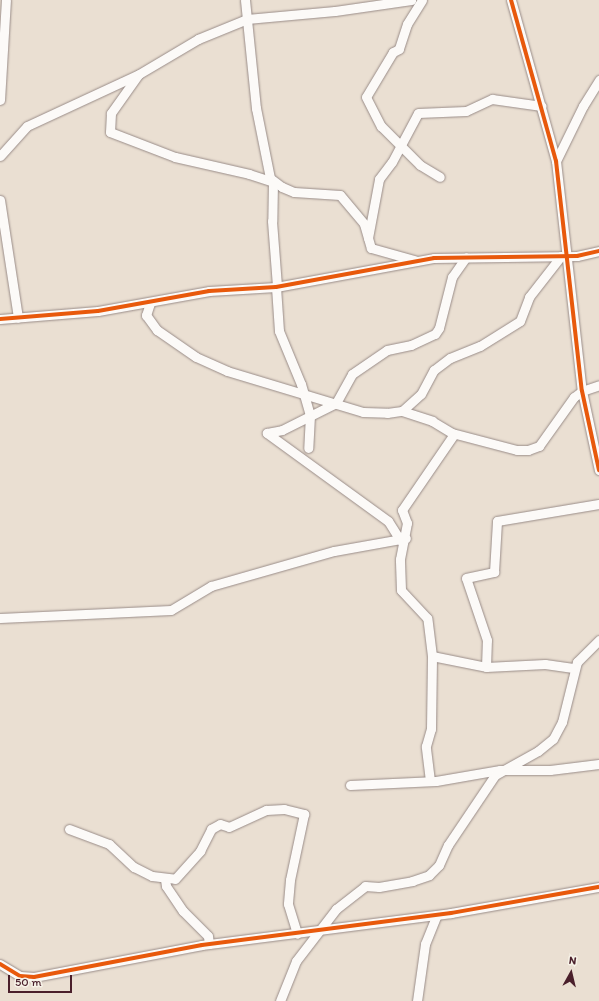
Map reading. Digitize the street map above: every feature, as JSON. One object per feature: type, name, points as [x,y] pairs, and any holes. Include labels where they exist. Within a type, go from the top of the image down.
[{"type":"street","points":[[0,100],[6,0]]},
{"type":"street","points":[[245,0],[259,128],[265,160],[273,182],[273,228],[279,331],[304,392],[310,416],[308,448]]},
{"type":"street","points":[[0,156],[27,126],[139,74],[198,39],[248,19],[335,11],[411,0]]},
{"type":"street","points":[[422,0],[407,24],[399,49],[393,52],[366,96],[382,126],[400,146],[420,165],[440,177]]},
{"type":"street","points":[[511,0],[556,160],[564,256],[582,391],[599,470]]},
{"type":"street","points":[[139,74],[111,113],[110,132],[175,157],[250,174],[273,182],[294,192],[340,195],[364,224],[367,242],[374,250],[414,260],[466,257],[564,256],[599,251]]},
{"type":"street","points":[[556,160],[583,106],[599,80]]},
{"type":"street","points":[[367,242],[379,179],[392,162],[415,116],[422,112],[466,111],[492,99],[542,106]]},
{"type":"street","points":[[0,200],[18,318]]},
{"type":"street","points":[[402,411],[421,394],[434,370],[442,364],[480,346],[520,321],[529,298],[564,256]]},
{"type":"street","points":[[403,539],[388,520],[267,433],[282,430],[336,403],[352,374],[387,350],[411,345],[435,334],[439,328],[452,277],[466,257]]},
{"type":"street","points":[[0,319],[98,311],[150,303],[209,291],[276,286],[396,267],[414,260]]},
{"type":"street","points":[[150,303],[146,315],[157,330],[196,357],[227,371],[304,392],[364,412],[387,414],[402,411],[432,421],[454,434],[517,450],[534,449],[539,446],[574,397],[582,391],[599,386]]},
{"type":"street","points":[[430,781],[426,746],[431,729],[432,656],[427,618],[401,590],[400,560],[407,523],[402,510],[454,434]]},
{"type":"street","points":[[486,667],[487,640],[466,578],[494,572],[497,521],[599,504]]},
{"type":"street","points":[[0,618],[171,610],[211,586],[334,551],[403,539]]},
{"type":"street","points":[[280,1001],[296,961],[336,909],[365,886],[379,887],[412,881],[434,871],[486,787],[500,770],[538,751],[554,738],[562,722],[575,668],[582,655],[599,640]]},
{"type":"street","points":[[432,656],[486,667],[544,664],[575,668]]},
{"type":"street","points":[[350,785],[430,781],[500,770],[567,769],[599,764]]},
{"type":"street","points":[[69,829],[109,844],[134,867],[165,879],[175,879],[200,851],[211,829],[220,824],[229,827],[266,810],[284,809],[304,814],[290,880],[288,904],[297,934]]},
{"type":"street","points":[[165,879],[166,886],[183,911],[208,936],[209,944]]},
{"type":"street","points":[[0,964],[26,978],[209,944],[318,932],[437,915],[599,887]]},
{"type":"street","points":[[416,1001],[425,944],[437,915]]},
{"type":"cycle path","points":[[511,0],[556,161],[582,391],[599,470]]},
{"type":"cycle path","points":[[0,319],[98,311],[209,291],[276,287],[434,258],[577,256],[599,251]]},
{"type":"cycle path","points":[[0,964],[20,976],[34,977],[202,945],[451,913],[599,887]]}]
